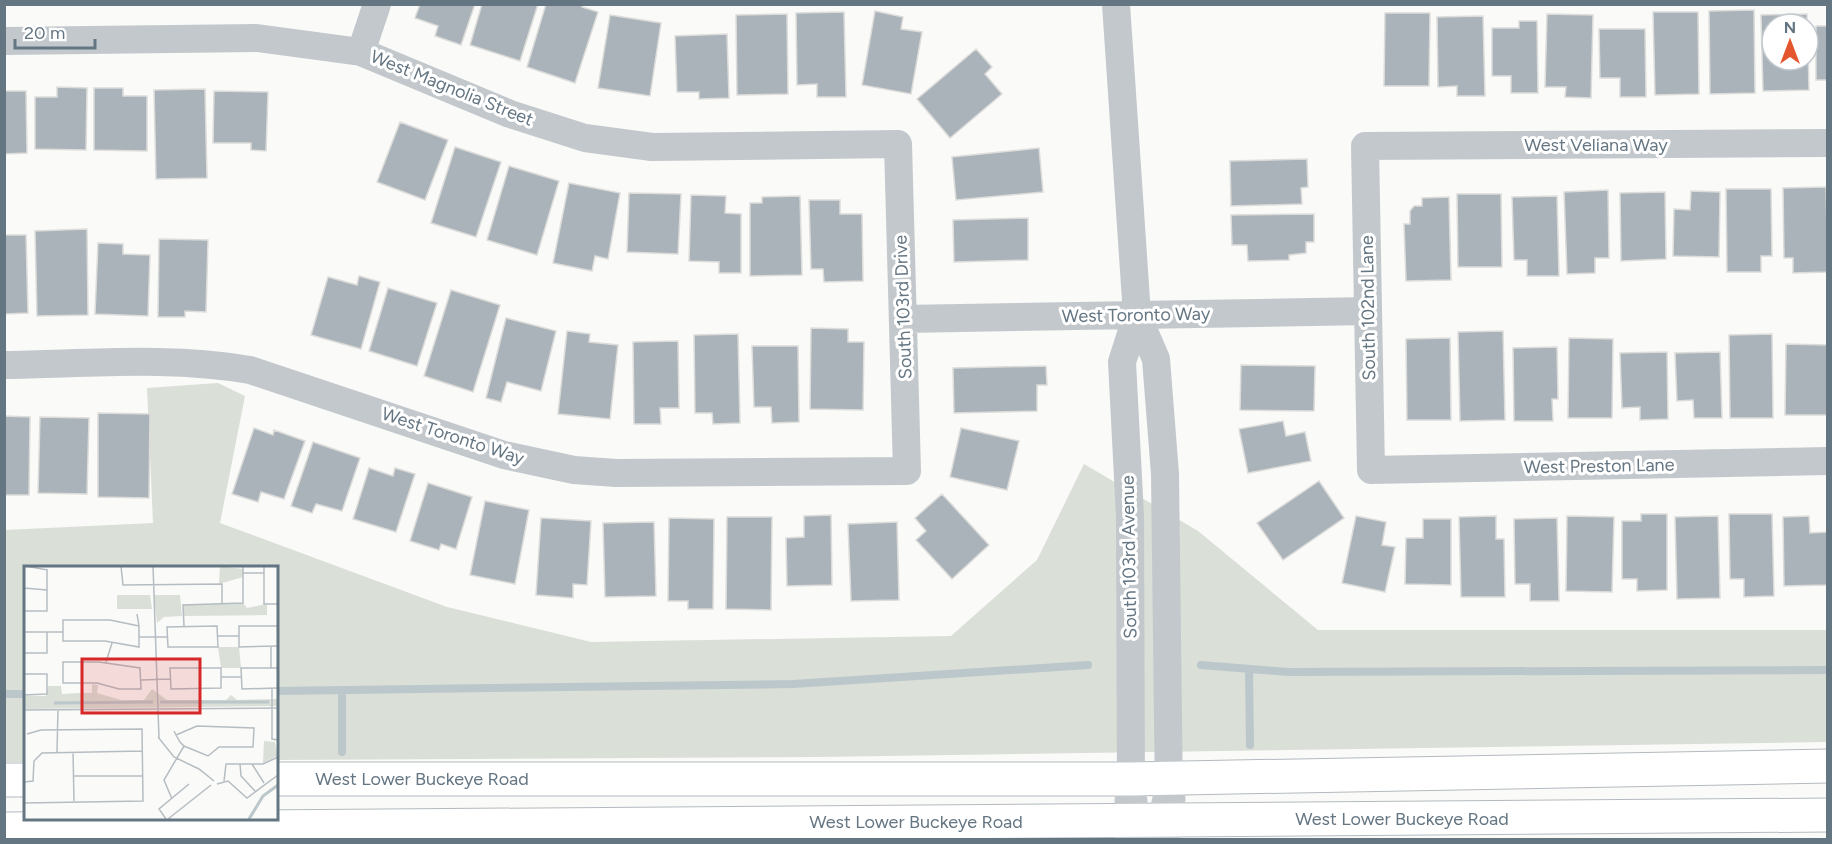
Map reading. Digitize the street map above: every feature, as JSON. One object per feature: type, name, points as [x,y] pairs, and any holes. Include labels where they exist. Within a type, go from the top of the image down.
[{"type":"main road","name":"West Lower Buckeye Road","points":[[278,779],[1167,810],[1827,766]]},
{"type":"main road","points":[[4,780],[24,780]]},
{"type":"main road","name":"West Lower Buckeye Road","points":[[4,829],[1131,810],[1827,815]]},
{"type":"street","points":[[361,52],[377,4]]},
{"type":"street","name":"South 103rd Avenue","points":[[1116,4],[1137,315],[1156,359],[1165,474],[1167,810]]},
{"type":"street","name":"West Magnolia Street","points":[[4,40],[257,38],[361,52],[510,114],[585,138],[652,147],[897,144]]},
{"type":"street","name":"West Veliana Way","points":[[1365,146],[1827,143]]},
{"type":"street","name":"South 103rd Drive","points":[[897,144],[907,471]]},
{"type":"street","name":"South 102nd Lane","points":[[1365,146],[1371,470]]},
{"type":"street","name":"West Toronto Way","points":[[903,319],[1368,310]]},
{"type":"street","name":"South 103rd Avenue","points":[[1131,810],[1130,516],[1122,362],[1137,315]]},
{"type":"street","name":"West Toronto Way","points":[[4,365],[181,363],[219,365],[250,370],[504,455],[574,470],[616,472],[907,471]]},
{"type":"street","name":"West Preston Lane","points":[[1371,470],[1827,461]]},
{"type":"shaded area","points":[[218,383],[245,396],[220,523],[447,607],[591,642],[951,636],[1037,560],[1084,464],[1198,531],[1318,630],[1827,630],[1827,742],[817,757],[278,760],[278,566],[24,566],[24,762],[5,762],[5,530],[153,523],[147,388]]},
{"type":"building","points":[[420,4],[475,4],[461,45],[435,36],[438,26],[415,18]]},
{"type":"building","points":[[482,4],[538,4],[520,61],[470,45]]},
{"type":"building","points":[[546,4],[583,4],[582,7],[598,12],[575,83],[527,67]]},
{"type":"building","points":[[1754,10],[1755,93],[1710,94],[1709,11]]},
{"type":"building","points":[[875,11],[903,17],[901,29],[922,32],[911,94],[862,85]]},
{"type":"building","points":[[844,12],[846,97],[817,97],[817,84],[797,85],[796,13]]},
{"type":"building","points":[[1653,12],[1698,12],[1699,94],[1655,95]]},
{"type":"building","points":[[1385,13],[1430,13],[1429,86],[1384,86]]},
{"type":"building","points":[[787,14],[788,94],[737,95],[736,15]]},
{"type":"building","points":[[1547,14],[1593,15],[1591,98],[1565,97],[1566,87],[1545,87]]},
{"type":"building","points":[[610,15],[661,23],[650,96],[598,88]]},
{"type":"building","points":[[1483,16],[1485,96],[1457,96],[1457,86],[1438,87],[1437,17]]},
{"type":"building","points":[[1519,21],[1537,21],[1538,93],[1511,93],[1511,76],[1492,76],[1492,28],[1519,28]]},
{"type":"building","points":[[1820,26],[1828,26],[1828,80],[1816,80],[1816,72],[1820,72]]},
{"type":"building","points":[[1599,29],[1645,29],[1646,97],[1620,97],[1620,78],[1600,78]]},
{"type":"building","points":[[727,34],[729,98],[699,99],[699,92],[677,92],[675,36]]},
{"type":"building","points":[[976,49],[992,67],[985,74],[1002,94],[950,138],[917,99]]},
{"type":"building","points":[[1762,72],[1809,72],[1809,90],[1763,91]]},
{"type":"building","points":[[57,87],[87,88],[86,150],[35,149],[35,97],[57,97]]},
{"type":"building","points":[[94,88],[123,88],[123,96],[147,96],[147,151],[94,150]]},
{"type":"building","points":[[205,89],[207,178],[156,179],[154,90]]},
{"type":"building","points":[[4,91],[26,91],[27,153],[4,154]]},
{"type":"building","points":[[214,91],[268,92],[266,151],[251,150],[251,143],[213,143]]},
{"type":"building","points":[[400,122],[448,140],[425,200],[377,182]]},
{"type":"building","points":[[455,147],[501,162],[476,237],[431,223]]},
{"type":"building","points":[[1039,148],[1043,192],[956,200],[952,157]]},
{"type":"building","points":[[1307,159],[1308,187],[1301,188],[1302,204],[1231,206],[1230,161]]},
{"type":"building","points":[[509,166],[559,181],[537,255],[487,240]]},
{"type":"building","points":[[569,183],[620,193],[608,259],[595,256],[592,271],[553,263]]},
{"type":"building","points":[[1826,187],[1828,272],[1793,273],[1793,258],[1784,258],[1783,188]]},
{"type":"building","points":[[1726,189],[1771,189],[1772,256],[1761,256],[1761,272],[1727,272]]},
{"type":"building","points":[[1608,190],[1609,258],[1595,258],[1595,273],[1567,274],[1564,192]]},
{"type":"building","points":[[1691,191],[1720,192],[1719,257],[1673,256],[1674,209],[1690,210]]},
{"type":"building","points":[[1665,192],[1666,259],[1621,261],[1620,193]]},
{"type":"building","points":[[629,193],[681,194],[678,254],[627,252]]},
{"type":"building","points":[[1457,194],[1501,194],[1502,267],[1458,267]]},
{"type":"building","points":[[691,195],[726,196],[725,213],[741,214],[741,273],[719,273],[719,262],[689,261]]},
{"type":"building","points":[[800,196],[802,275],[750,276],[750,203],[762,203],[762,197]]},
{"type":"building","points":[[1557,196],[1559,276],[1527,276],[1527,260],[1514,260],[1512,197]]},
{"type":"building","points":[[1449,197],[1451,280],[1406,281],[1404,224],[1410,224],[1410,211],[1414,206],[1422,206],[1422,198]]},
{"type":"building","points":[[809,200],[840,200],[840,214],[862,214],[863,281],[824,282],[823,269],[811,269]]},
{"type":"building","points":[[1314,214],[1314,242],[1306,242],[1306,253],[1289,255],[1289,260],[1248,261],[1247,245],[1232,245],[1231,215]]},
{"type":"building","points":[[1028,218],[1028,260],[954,262],[953,220]]},
{"type":"building","points":[[87,229],[88,315],[37,316],[35,231]]},
{"type":"building","points":[[4,235],[26,235],[28,313],[4,314]]},
{"type":"building","points":[[159,239],[208,240],[206,312],[185,311],[185,317],[158,317]]},
{"type":"building","points":[[98,243],[123,244],[123,254],[150,255],[148,316],[95,314]]},
{"type":"building","points":[[359,276],[380,282],[361,349],[311,335],[328,277],[357,285]]},
{"type":"building","points":[[388,288],[437,303],[417,366],[369,351]]},
{"type":"building","points":[[451,290],[500,305],[473,392],[424,376]]},
{"type":"building","points":[[506,318],[556,331],[541,391],[507,382],[501,402],[486,398]]},
{"type":"building","points":[[811,328],[848,329],[848,342],[864,342],[863,410],[810,409]]},
{"type":"building","points":[[567,331],[590,334],[589,342],[618,345],[610,419],[558,414]]},
{"type":"building","points":[[1503,331],[1505,420],[1460,421],[1458,332]]},
{"type":"building","points":[[738,334],[740,423],[713,424],[712,413],[695,413],[694,335]]},
{"type":"building","points":[[1772,334],[1773,418],[1730,418],[1729,335]]},
{"type":"building","points":[[1450,338],[1451,420],[1407,420],[1406,339]]},
{"type":"building","points":[[1569,338],[1613,339],[1612,418],[1568,418]]},
{"type":"building","points":[[678,341],[679,408],[660,408],[661,424],[634,424],[633,342]]},
{"type":"building","points":[[1786,344],[1828,345],[1828,415],[1785,415]]},
{"type":"building","points":[[752,346],[798,346],[799,422],[772,423],[771,407],[754,407]]},
{"type":"building","points":[[1557,347],[1558,399],[1552,399],[1553,421],[1514,421],[1513,348]]},
{"type":"building","points":[[1667,352],[1668,419],[1640,420],[1640,407],[1622,408],[1620,353]]},
{"type":"building","points":[[1720,352],[1722,418],[1694,418],[1693,400],[1677,401],[1675,353]]},
{"type":"building","points":[[1241,365],[1315,366],[1314,411],[1240,410]]},
{"type":"building","points":[[1046,366],[1047,385],[1037,385],[1037,411],[954,413],[953,368]]},
{"type":"building","points":[[98,413],[150,414],[149,498],[98,497]]},
{"type":"building","points":[[4,416],[30,417],[29,495],[4,495]]},
{"type":"building","points":[[40,417],[89,418],[87,494],[38,493]]},
{"type":"building","points":[[1283,421],[1286,436],[1305,432],[1311,461],[1248,473],[1239,429]]},
{"type":"building","points":[[254,428],[273,435],[274,430],[305,441],[284,499],[261,492],[258,502],[232,494]]},
{"type":"building","points":[[961,428],[1019,441],[1007,490],[950,477]]},
{"type":"building","points":[[313,442],[360,458],[342,511],[316,504],[312,513],[291,506]]},
{"type":"building","points":[[369,468],[393,476],[395,468],[415,474],[396,532],[353,519]]},
{"type":"building","points":[[1319,481],[1344,518],[1283,560],[1257,523]]},
{"type":"building","points":[[428,483],[472,497],[456,549],[441,544],[439,550],[410,541]]},
{"type":"building","points":[[942,494],[989,545],[952,579],[916,540],[926,531],[915,518]]},
{"type":"building","points":[[485,501],[529,510],[515,584],[470,575]]},
{"type":"building","points":[[1641,514],[1667,514],[1667,590],[1637,591],[1637,579],[1622,579],[1622,521],[1641,521]]},
{"type":"building","points":[[1729,514],[1772,514],[1774,596],[1744,597],[1744,579],[1730,579]]},
{"type":"building","points":[[831,515],[832,585],[787,586],[786,538],[804,537],[804,516]]},
{"type":"building","points":[[1356,516],[1386,522],[1382,545],[1395,547],[1385,592],[1342,583]]},
{"type":"building","points":[[1496,516],[1496,539],[1504,539],[1505,597],[1461,597],[1459,517]]},
{"type":"building","points":[[1567,516],[1614,517],[1612,592],[1566,591]]},
{"type":"building","points":[[1718,516],[1720,598],[1677,599],[1675,517]]},
{"type":"building","points":[[1809,516],[1810,533],[1828,532],[1828,585],[1784,586],[1783,517]]},
{"type":"building","points":[[727,517],[772,517],[771,610],[726,609]]},
{"type":"building","points":[[541,518],[591,521],[587,585],[573,584],[573,598],[536,595]]},
{"type":"building","points":[[669,518],[714,519],[713,609],[688,609],[688,601],[668,601]]},
{"type":"building","points":[[1557,518],[1559,601],[1530,601],[1530,584],[1515,584],[1514,519]]},
{"type":"building","points":[[1423,519],[1451,519],[1451,585],[1405,584],[1406,538],[1423,538]]},
{"type":"building","points":[[654,522],[656,596],[605,597],[603,523]]},
{"type":"building","points":[[897,522],[899,600],[851,601],[848,524]]},
{"type":"waterway","points":[[278,691],[793,684],[1088,665]]},
{"type":"waterway","points":[[1201,665],[1289,672],[1828,670]]},
{"type":"waterway","points":[[1249,669],[1250,745]]},
{"type":"waterway","points":[[342,690],[342,752]]},
{"type":"waterway","points":[[4,694],[24,694]]}]
